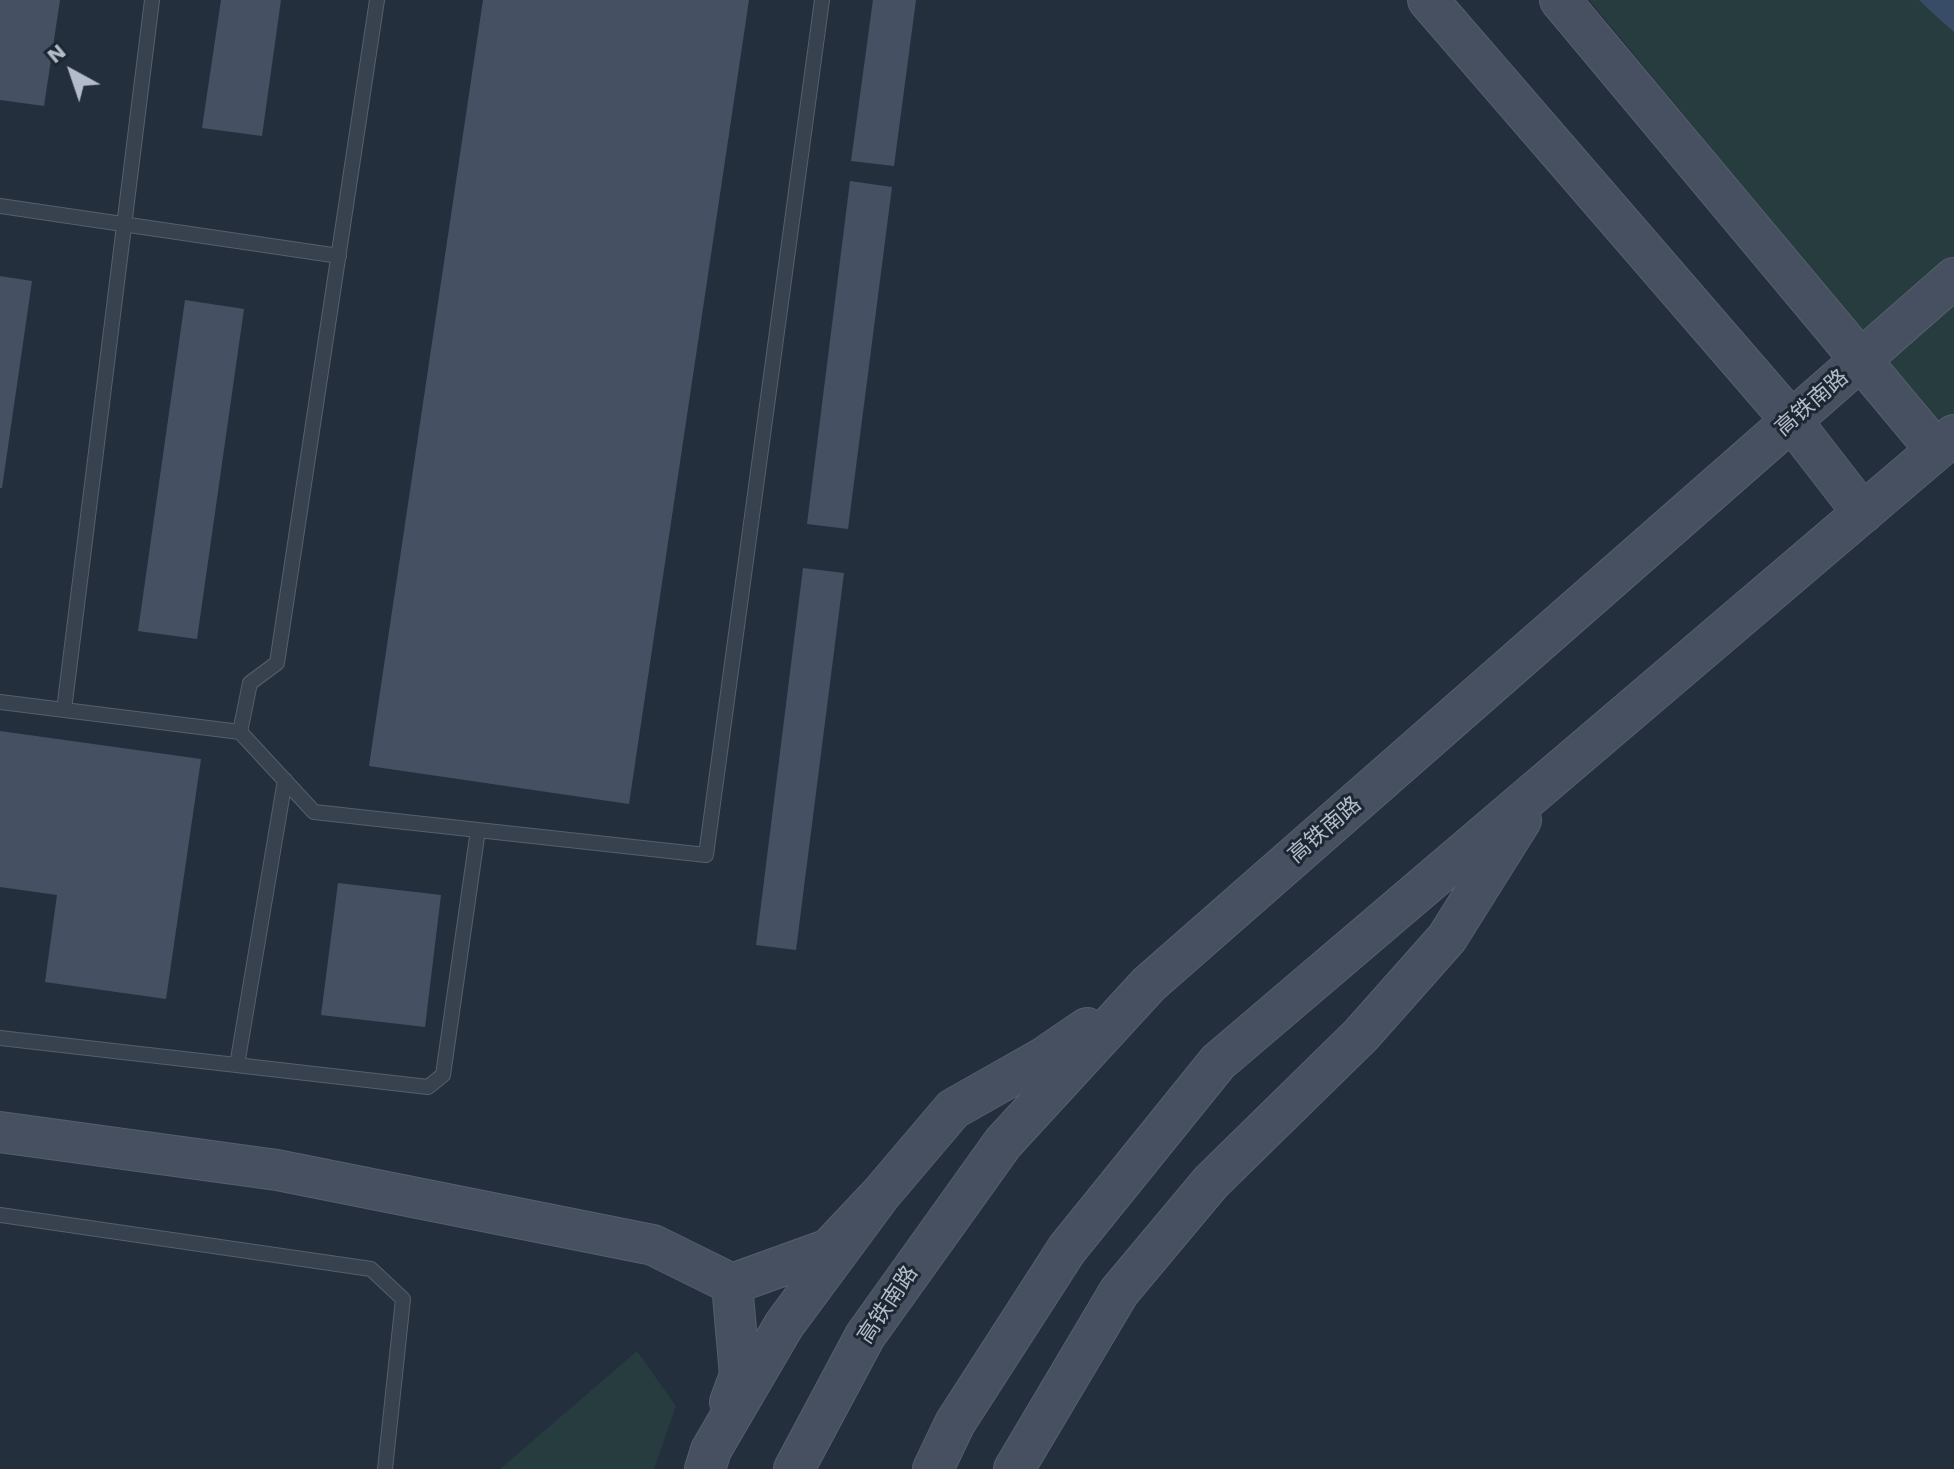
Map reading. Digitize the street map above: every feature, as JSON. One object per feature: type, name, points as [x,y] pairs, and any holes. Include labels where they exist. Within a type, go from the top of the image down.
[{"type":"main road","points":[[1428,0],[1791,420],[1863,513]]},
{"type":"main road","points":[[933,1469],[955,1423],[1067,1249],[1218,1062],[1945,442],[1861,360],[1560,0]]},
{"type":"main road","name":"高铁南路","points":[[794,1469],[865,1336],[1003,1143],[1149,984],[1954,278]]},
{"type":"main road","points":[[1014,1469],[1119,1292],[1211,1182],[1361,1035],[1447,938],[1540,790]]},
{"type":"main road","points":[[0,1132],[277,1170],[653,1245],[732,1284],[829,1249],[953,1109],[1043,1058],[1149,984]]},
{"type":"main road","points":[[708,1460],[784,1325],[880,1195]]},
{"type":"main road","points":[[708,1460],[740,1375],[732,1284]]},
{"type":"lane","points":[[64,710],[152,0]]},
{"type":"lane","points":[[240,732],[250,683],[277,663],[377,0]]},
{"type":"lane","points":[[0,702],[240,732],[314,812],[706,855],[822,0]]},
{"type":"lane","points":[[0,206],[339,256]]},
{"type":"lane","points":[[237,1065],[285,780]]},
{"type":"lane","points":[[0,1038],[428,1087],[443,1075],[478,830]]},
{"type":"lane","points":[[0,1215],[371,1269],[403,1299],[385,1469]]},
{"type":"green space","points":[[1589,0],[1954,0],[1954,442]]},
{"type":"green space","points":[[637,1351],[676,1406],[654,1469],[500,1469]]},
{"type":"water","points":[[1919,0],[1954,0],[1954,32],[1936,16]]},
{"type":"building","points":[[0,0],[60,0],[44,106],[0,100]]},
{"type":"building","points":[[221,0],[281,0],[262,136],[202,128]]},
{"type":"building","points":[[483,0],[749,0],[629,804],[369,766]]},
{"type":"building","points":[[873,0],[916,0],[894,166],[851,161]]},
{"type":"building","points":[[850,181],[892,187],[848,529],[807,524]]},
{"type":"building","points":[[0,276],[32,281],[2,488],[0,488]]},
{"type":"building","points":[[185,300],[244,309],[197,639],[138,631]]},
{"type":"building","points":[[803,568],[844,573],[796,950],[756,945]]},
{"type":"building","points":[[0,731],[201,759],[166,999],[45,982],[57,895],[0,887]]},
{"type":"building","points":[[338,883],[441,895],[425,1027],[321,1015]]}]
